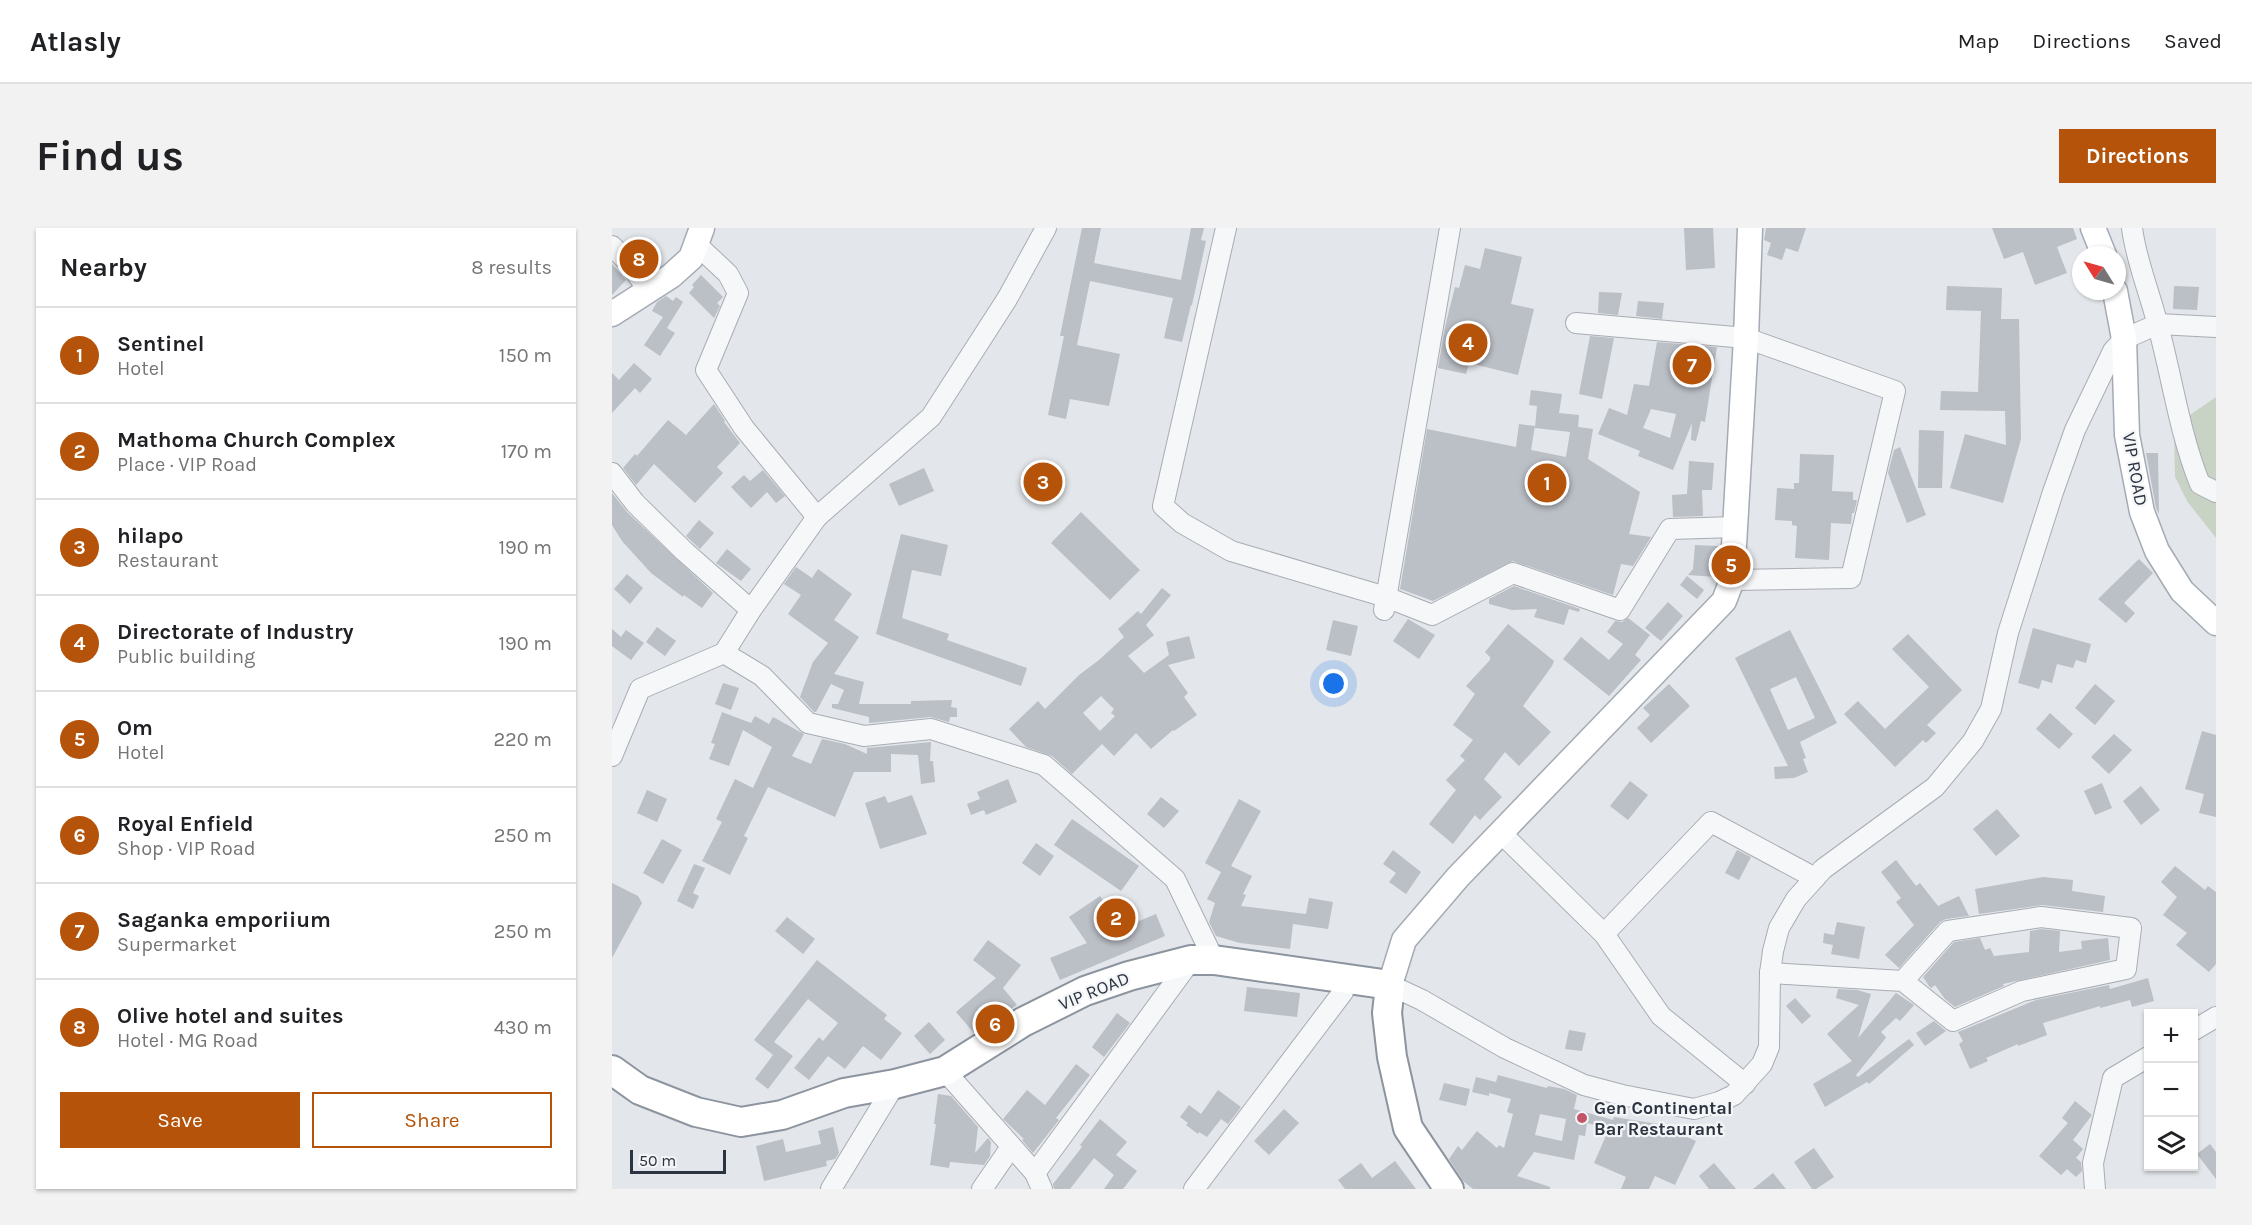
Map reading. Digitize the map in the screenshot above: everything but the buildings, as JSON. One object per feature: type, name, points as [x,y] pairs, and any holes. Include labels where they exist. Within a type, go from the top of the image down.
[{"type":"highway","name":"VIP ROAD","points":[[612,1070],[640,1090],[696,1112],[741,1122],[782,1115],[844,1093],[895,1084],[945,1071],[1023,1022],[1085,991],[1129,976],[1202,960],[1389,985]]},
{"type":"highway","points":[[1389,985],[1387,1013],[1392,1057],[1408,1128],[1449,1189]]},
{"type":"main road","points":[[1389,985],[1404,940],[1458,877],[1724,601],[1732,580],[1750,228]]},
{"type":"main road","points":[[2093,228],[2100,246]]},
{"type":"main road","points":[[612,314],[671,276],[691,258],[699,236]]},
{"type":"main road","name":"VIP ROAD","points":[[2117,300],[2124,339],[2127,435],[2142,513],[2157,550],[2182,591],[2216,623]]},
{"type":"street","points":[[612,756],[640,689],[724,653],[751,610],[817,517],[931,417],[1007,299],[1046,228]]},
{"type":"street","points":[[1226,228],[1162,506],[1182,523],[1231,551],[1385,604],[1432,615],[1513,573],[1620,610],[1670,529],[1735,527]]},
{"type":"street","points":[[1385,604],[1450,228]]},
{"type":"street","points":[[2132,228],[2192,463],[2200,484],[2216,492]]},
{"type":"street","points":[[699,236],[728,274],[738,293],[706,369],[744,428],[817,517]]},
{"type":"street","points":[[612,246],[628,262],[649,291]]},
{"type":"street","points":[[1576,323],[1746,338],[1895,391],[1851,578],[1732,580]]},
{"type":"street","points":[[1389,985],[1422,1000],[1505,1048],[1584,1084],[1622,1095],[1694,1109],[1734,1095],[1762,1064],[1769,1047],[1770,973],[1779,928],[1796,899],[1823,869],[1935,787],[1973,741],[1990,709],[2008,633],[2053,492],[2075,430],[2113,351],[2124,339],[2158,324],[2216,327]]},
{"type":"street","points":[[612,473],[635,502],[684,551],[751,610]]},
{"type":"street","points":[[724,653],[762,676],[808,723],[864,736],[931,729],[1044,765],[1174,879],[1202,960],[1038,1181],[945,1071]]},
{"type":"street","points":[[1604,934],[1711,822],[1815,878]]},
{"type":"street","points":[[1501,833],[1604,934],[1661,1016],[1745,1084]]},
{"type":"street","points":[[1770,973],[1903,981],[1953,1021],[2022,991],[2126,969],[2131,928],[2041,917],[1948,930],[1903,981]]},
{"type":"street","points":[[1194,1189],[1343,992],[1347,978]]},
{"type":"street","points":[[2198,1027],[2216,1017]]},
{"type":"street","points":[[2095,1189],[2093,1163],[2113,1078],[2144,1059]]},
{"type":"street","points":[[831,1189],[895,1084]]},
{"type":"street","points":[[982,1189],[1011,1147]]},
{"type":"green space","points":[[2216,397],[2216,538],[2187,501],[2175,477],[2174,426]]},
{"type":"place","name":"Olive hotel and suites","points":[[639,259]]},
{"type":"place","name":"Directorate of Industry","points":[[1468,343]]},
{"type":"place","name":"Saganka emporiium","points":[[1692,365]]},
{"type":"place","name":"hilapo","points":[[1043,482]]},
{"type":"place","name":"Sentinel","points":[[1547,483]]},
{"type":"place","name":"Om","points":[[1731,565]]},
{"type":"place","name":"Mathoma Church Complex","points":[[1116,918]]},
{"type":"place","name":"Royal Enfield","points":[[995,1024]]},
{"type":"place","name":"Gen Continental Bar Restaurant","points":[[1582,1118]]}]
